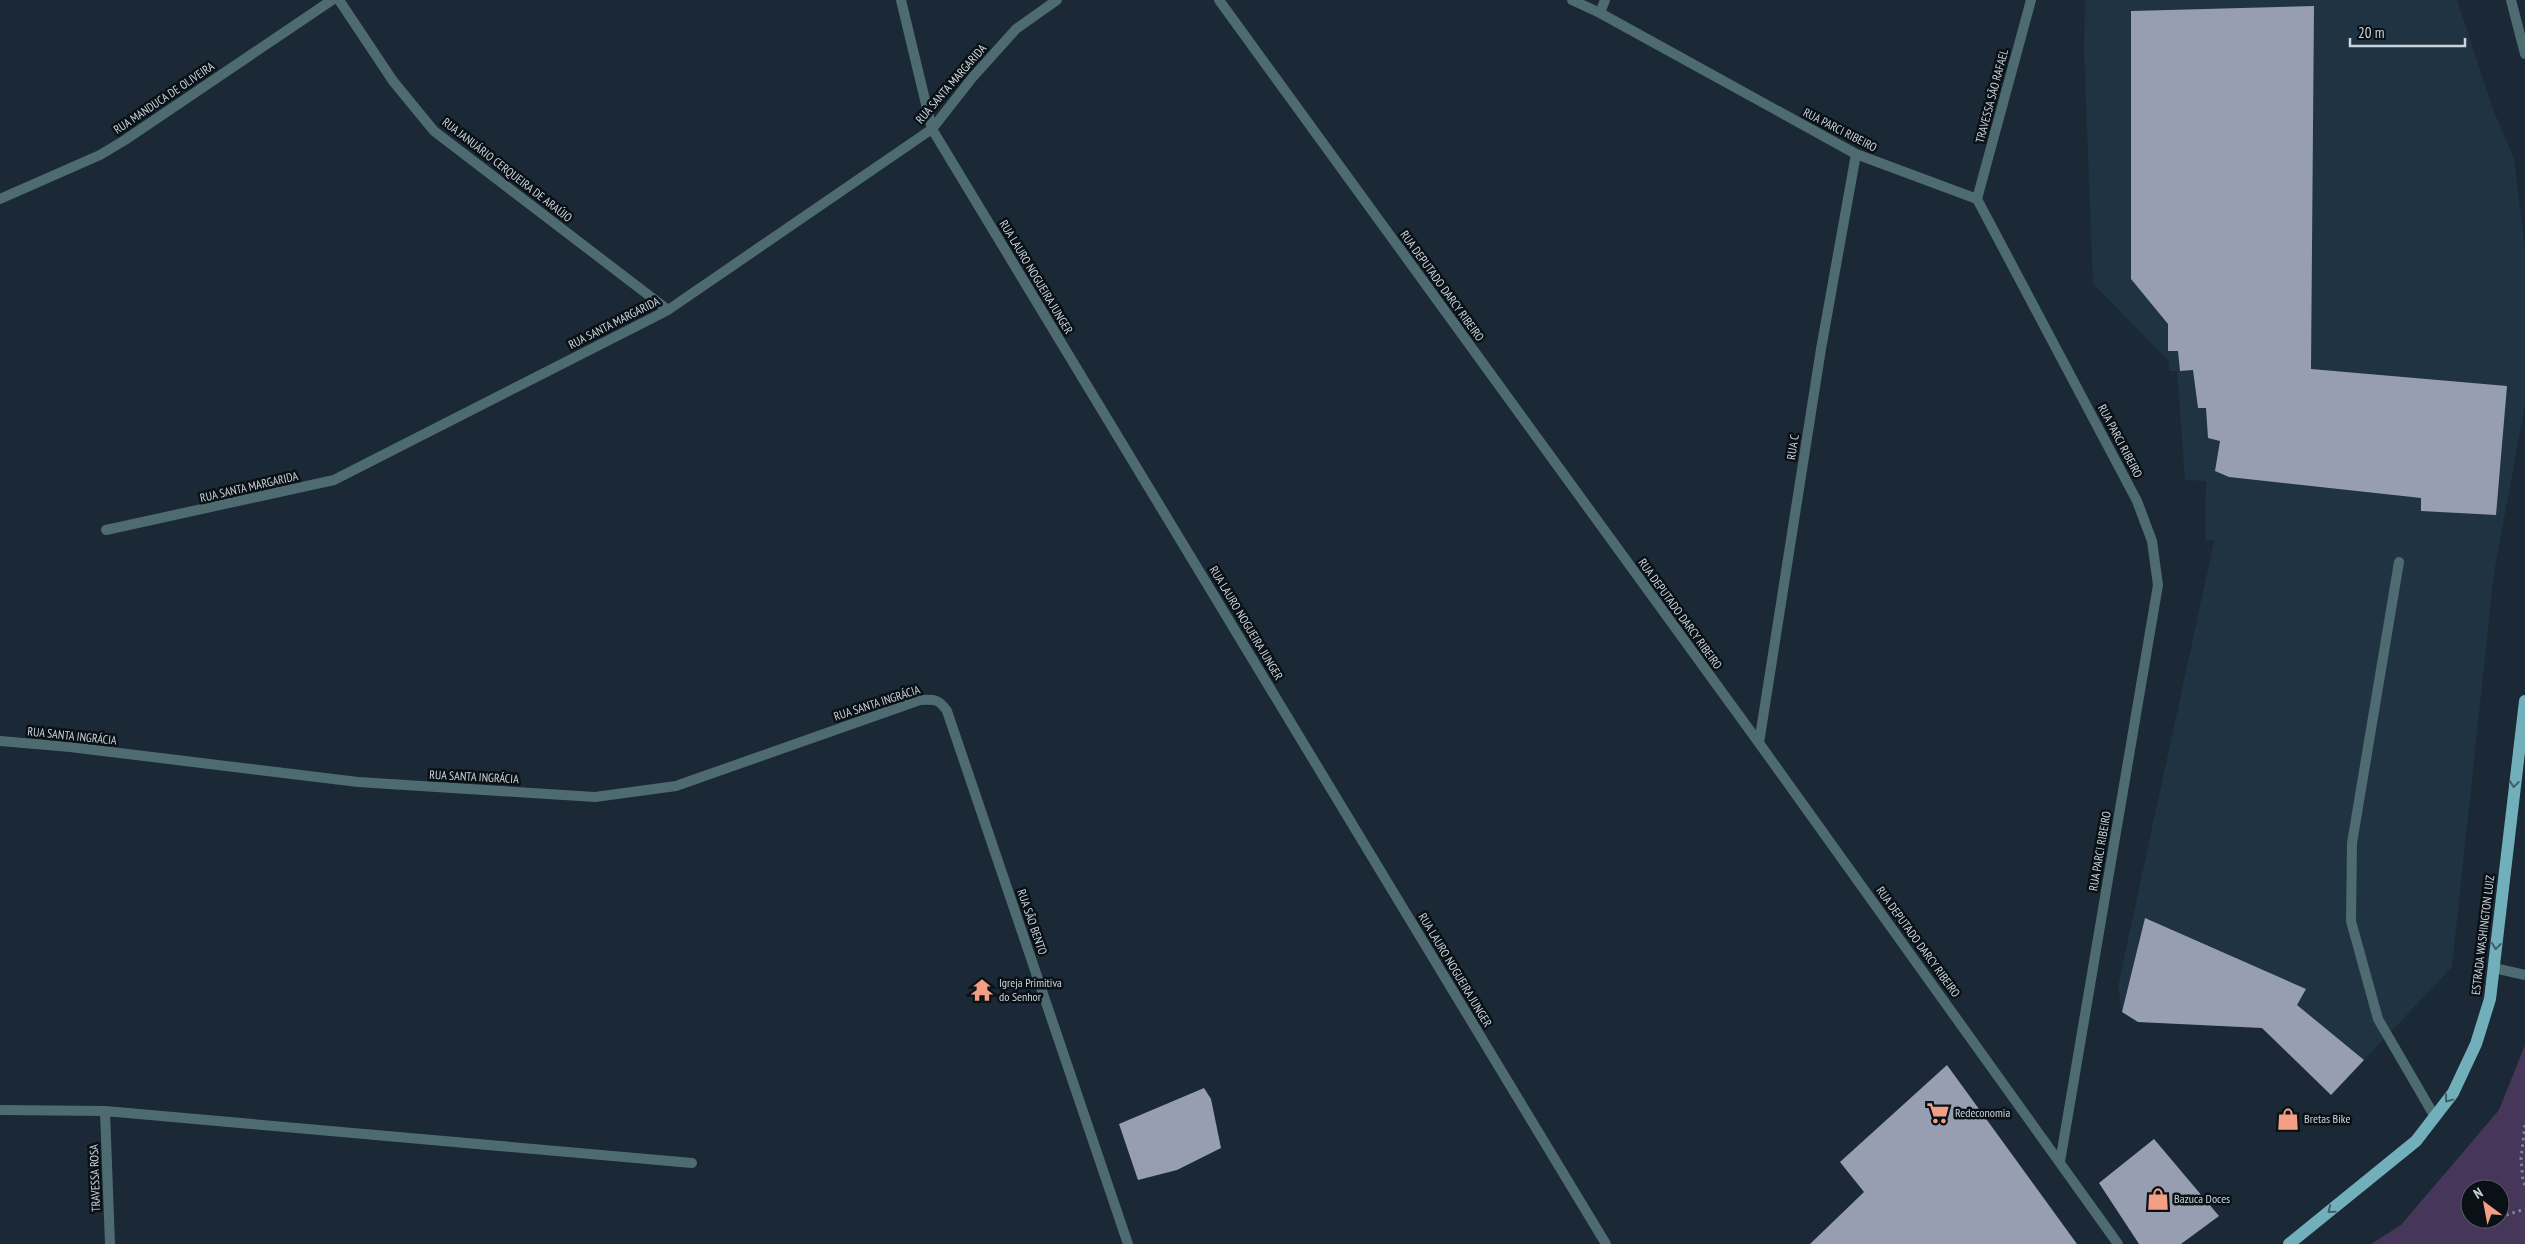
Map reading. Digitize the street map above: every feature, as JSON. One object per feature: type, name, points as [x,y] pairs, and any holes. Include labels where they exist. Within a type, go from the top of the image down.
[{"type":"main road","name":"ESTRADA WASHINGTON LUIZ","points":[[2289,1244],[2416,1141],[2453,1093],[2476,1044],[2490,999],[2525,701]]},
{"type":"street","name":"RUA MANDUCA DE OLIVEIRA","points":[[0,199],[100,155],[332,0]]},
{"type":"street","name":"RUA JANUÁRIO CERQUEIRA DE ARAÚJO","points":[[339,0],[393,81],[434,131],[668,310]]},
{"type":"street","name":"RUA LAURO NOGUEIRA JUNGER","points":[[901,0],[932,129],[1606,1244]]},
{"type":"street","name":"RUA SANTA MARGARIDA","points":[[106,530],[334,480],[668,310],[932,129],[972,78],[1016,29],[1057,0]]},
{"type":"street","name":"RUA DEPUTADO DARCY RIBEIRO","points":[[1220,0],[1759,744],[2118,1244]]},
{"type":"street","name":"RUA PARCI RIBEIRO","points":[[1572,0],[1600,13],[1856,154],[1977,200],[2137,501],[2152,542],[2158,585],[2060,1162]]},
{"type":"street","points":[[1600,13],[1605,0]]},
{"type":"street","name":"TRAVESSA SÃO RAFAEL","points":[[1977,200],[2031,0]]},
{"type":"street","points":[[2511,0],[2525,54]]},
{"type":"street","name":"RUA C","points":[[1759,744],[1821,348],[1856,154]]},
{"type":"street","points":[[2399,562],[2352,843],[2350,921],[2378,1019],[2435,1117]]},
{"type":"street","name":"RUA SANTA INGRÁCIA","points":[[0,741],[70,747],[358,782],[595,796],[676,786],[920,700],[934,699]]},
{"type":"street","name":"RUA SÃO BENTO","points":[[934,699],[942,702],[947,711],[1128,1244]]},
{"type":"street","points":[[2494,968],[2525,975]]},
{"type":"street","points":[[0,1110],[105,1110],[692,1163]]},
{"type":"street","name":"TRAVESSA ROSA","points":[[105,1110],[110,1244]]},
{"type":"path","points":[[2525,1125],[2520,1158],[2522,1182],[2525,1185]]},
{"type":"path","points":[[2510,1214],[2525,1209]]},
{"type":"shaded area","points":[[2085,0],[2457,0],[2493,109],[2514,158],[2525,250],[2525,405],[2494,573],[2452,967],[2331,1095],[2262,1028],[2138,1022],[2122,1012],[2118,986],[2214,541],[2205,540],[2206,481],[2185,480],[2177,371],[2169,371],[2169,361],[2093,284],[2084,51]]},
{"type":"shaded area","points":[[2525,1045],[2525,1244],[2371,1244],[2401,1225],[2499,1110]]},
{"type":"building","points":[[2314,6],[2311,369],[2507,386],[2496,515],[2421,511],[2421,498],[2229,477],[2215,471],[2220,441],[2208,438],[2206,408],[2198,408],[2193,370],[2180,371],[2178,351],[2168,351],[2168,324],[2131,279],[2131,11]]},
{"type":"building","points":[[2145,918],[2306,989],[2297,1005],[2364,1060],[2331,1095],[2262,1028],[2138,1022],[2122,1012]]},
{"type":"building","name":"Redeconomia","points":[[1947,1065],[2077,1244],[1810,1244],[1864,1192],[1840,1162]]},
{"type":"building","points":[[1204,1088],[1211,1099],[1221,1148],[1177,1170],[1138,1180],[1119,1124]]},
{"type":"building","name":"Bazuca Doces","points":[[2154,1139],[2219,1216],[2181,1244],[2139,1244],[2099,1183]]},
{"type":"place","name":"Igreja Primitiva do Senhor","points":[[982,990]]},
{"type":"place","name":"Redeconomia","points":[[1938,1113]]},
{"type":"place","name":"Bretas Bike","points":[[2288,1119]]},
{"type":"place","name":"Bazuca Doces","points":[[2158,1199]]}]
